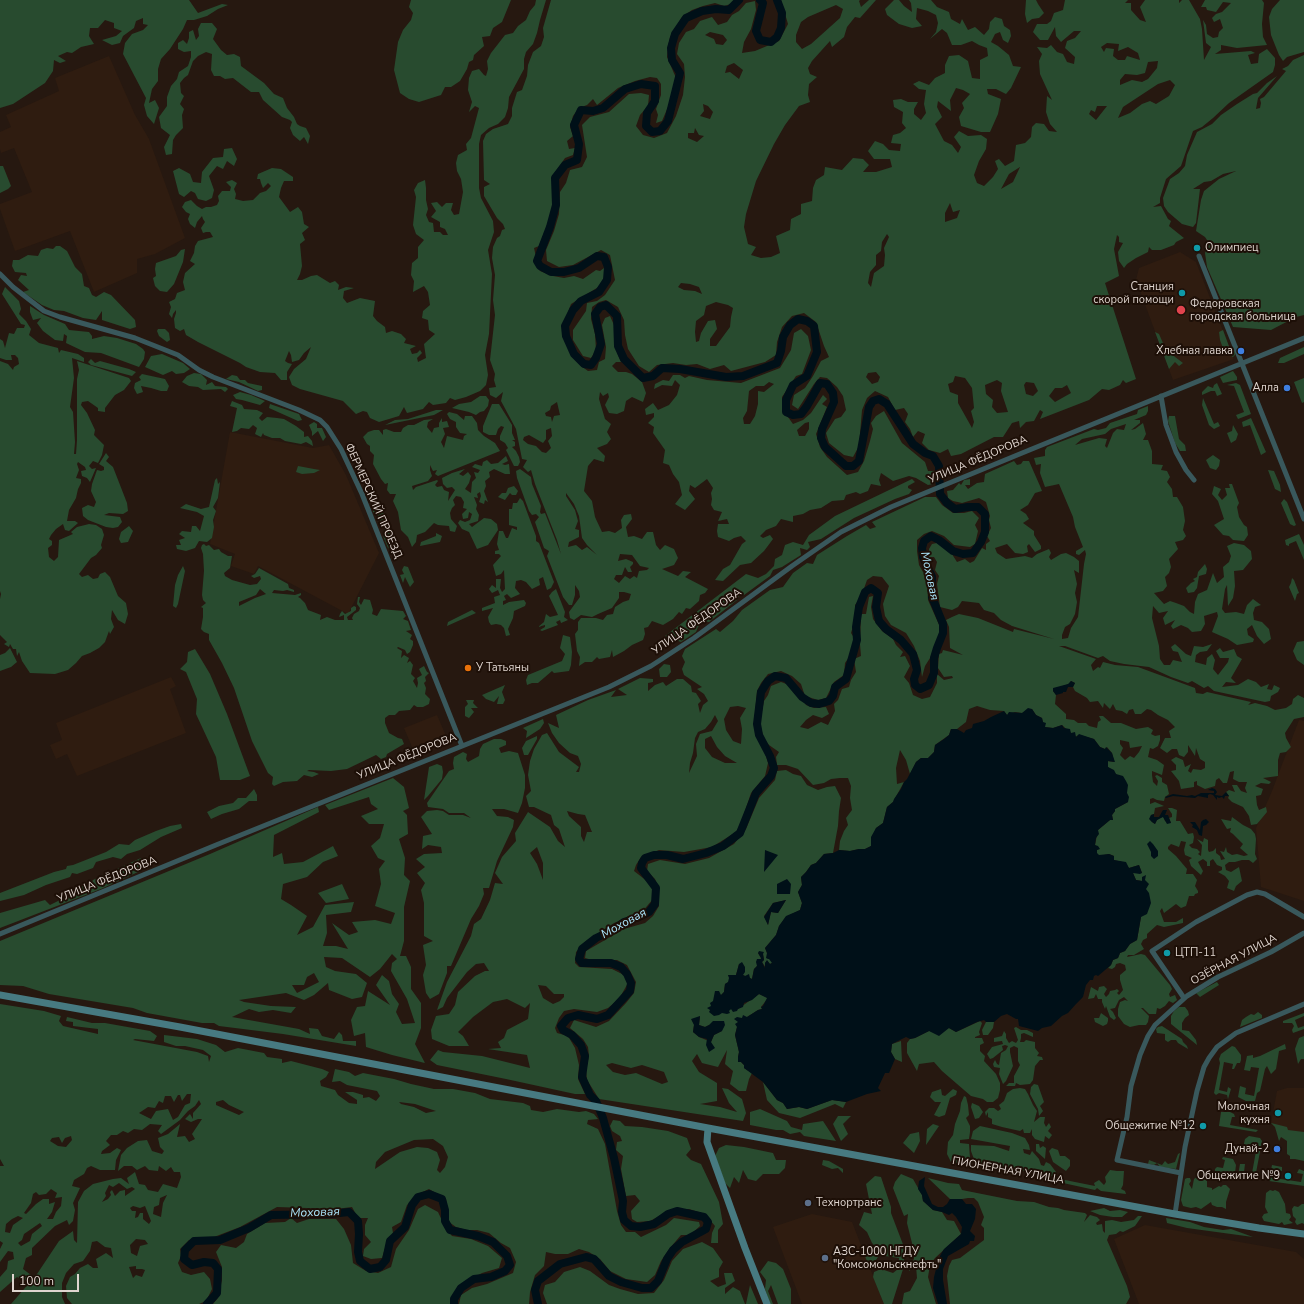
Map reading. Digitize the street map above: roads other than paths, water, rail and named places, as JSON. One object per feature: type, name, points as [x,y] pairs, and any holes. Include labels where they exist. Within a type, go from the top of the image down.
[{"type":"main road","name":"ПИОНЕРНАЯ УЛИЦА","points":[[0,995],[195,1030],[574,1103],[1175,1214],[1304,1234]]},
{"type":"main road","points":[[708,1128],[707,1142],[767,1304]]},
{"type":"street","points":[[1199,256],[1304,519]]},
{"type":"street","name":"ФЕРМЕРСКИЙ ПРОЕЗД","points":[[0,274],[13,287],[44,311],[60,317],[135,338],[172,352],[199,370],[213,377],[299,410],[320,420],[327,427],[341,449],[362,494],[462,746]]},
{"type":"street","name":"УЛИЦА ФЁДОРОВА","points":[[0,934],[216,845],[610,687],[651,666],[694,638],[841,532],[891,507],[1304,338]]},
{"type":"street","points":[[1161,396],[1166,425],[1176,452],[1186,470],[1194,480]]},
{"type":"street","points":[[1184,998],[1152,950],[1208,916],[1247,895],[1257,892],[1265,894],[1304,917]]},
{"type":"street","name":"ОЗЁРНАЯ УЛИЦА","points":[[1182,1173],[1117,1160],[1127,1116],[1130,1086],[1148,1036],[1155,1025],[1184,998],[1214,980],[1271,952],[1304,933]]},
{"type":"street","points":[[1175,1214],[1196,1091],[1204,1067],[1209,1058],[1217,1047],[1229,1037],[1304,1004]]},
{"type":"waterway","name":"Моховая","points":[[538,1304],[535,1290],[538,1281],[560,1264],[586,1257],[594,1259],[609,1276],[621,1282],[642,1288],[651,1288],[658,1281],[667,1259],[673,1250],[682,1242],[706,1229],[708,1222],[704,1217],[677,1211],[668,1214],[654,1224],[640,1227],[631,1226],[624,1220],[622,1212],[623,1201],[614,1158],[603,1118],[596,1101],[590,1095],[582,1077],[585,1056],[581,1045],[572,1035],[563,1030],[561,1026],[568,1018],[578,1015],[597,1019],[608,1015],[630,991],[631,983],[627,974],[621,967],[611,963],[582,963],[579,959],[582,949],[596,938],[613,930],[624,922],[649,912],[655,904],[656,888],[641,868],[645,858],[654,855],[667,855],[683,859],[706,853],[723,846],[740,833],[756,793],[771,776],[774,768],[770,756],[759,735],[757,724],[761,692],[768,681],[775,676],[786,678],[802,697],[811,703],[819,704],[829,701],[833,696],[835,687],[846,679],[857,640],[856,627],[859,607],[865,592],[871,588],[878,593],[876,607],[879,621],[886,629],[901,640],[913,654],[917,670],[914,679],[915,685],[920,689],[929,685],[934,673],[934,658],[943,633],[943,624],[932,597],[932,577],[923,557],[922,548],[924,541],[931,536],[939,540],[953,551],[963,554],[973,553],[981,542],[985,532],[985,514],[978,507],[955,509],[947,503],[940,494],[939,466],[933,456],[925,453],[913,444],[887,404],[879,399],[873,401],[869,407],[859,461],[853,466],[846,466],[825,447],[821,438],[822,429],[834,402],[833,393],[827,384],[820,383],[801,414],[793,415],[786,412],[786,400],[793,385],[807,376],[817,352],[814,326],[807,321],[798,319],[790,325],[783,337],[777,363],[743,376],[726,377],[680,369],[662,368],[653,376],[643,378],[624,359],[618,346],[617,316],[606,305],[600,307],[595,314],[601,344],[596,358],[591,365],[584,364],[574,354],[566,336],[565,326],[573,310],[581,301],[599,292],[607,280],[608,267],[604,257],[597,256],[579,268],[564,272],[551,272],[540,266],[537,261],[550,227],[556,205],[555,178],[565,165],[577,160],[579,144],[574,125],[581,110],[593,111],[603,108],[625,89],[641,84],[655,86],[655,101],[647,113],[646,126],[652,132],[660,131],[668,121],[680,73],[672,60],[671,48],[675,34],[686,18],[702,11],[716,9],[729,10],[739,0]]},
{"type":"waterway","name":"Моховая","points":[[760,0],[763,3],[756,31],[760,40],[771,42],[777,37],[781,28],[782,13],[777,0]]},
{"type":"waterway","name":"Моховая","points":[[207,1304],[217,1293],[218,1269],[213,1263],[204,1262],[192,1265],[184,1259],[185,1250],[194,1241],[220,1240],[249,1228],[271,1215],[330,1214],[349,1212],[358,1221],[358,1252],[360,1261],[370,1269],[380,1267],[386,1260],[390,1241],[405,1227],[412,1205],[418,1197],[429,1194],[442,1199],[445,1210],[445,1221],[450,1230],[478,1236],[493,1242],[507,1256],[510,1265],[505,1271],[491,1277],[474,1279],[461,1288],[454,1299],[454,1304]]},
{"type":"place","name":"Олимпиец","points":[[1197,248]]},
{"type":"place","name":"Станция скорой помощи","points":[[1182,293]]},
{"type":"place","name":"Федоровская городская больница","points":[[1181,310]]},
{"type":"place","name":"Хлебная лавка","points":[[1241,351]]},
{"type":"place","name":"Алла","points":[[1287,388]]},
{"type":"place","name":"У Татьяны","points":[[468,668]]},
{"type":"place","name":"ЦТП-11","points":[[1167,953]]},
{"type":"place","name":"Молочная кухня","points":[[1278,1113]]},
{"type":"place","name":"Общежитие №12","points":[[1203,1126]]},
{"type":"place","name":"Дунай-2","points":[[1277,1149]]},
{"type":"place","name":"Общежитие №9","points":[[1288,1176]]},
{"type":"place","name":"Технортранс","points":[[808,1203]]},
{"type":"place","name":"АЗС-1000 НГДУ \"Комсомольскнефть\"","points":[[825,1258]]}]
